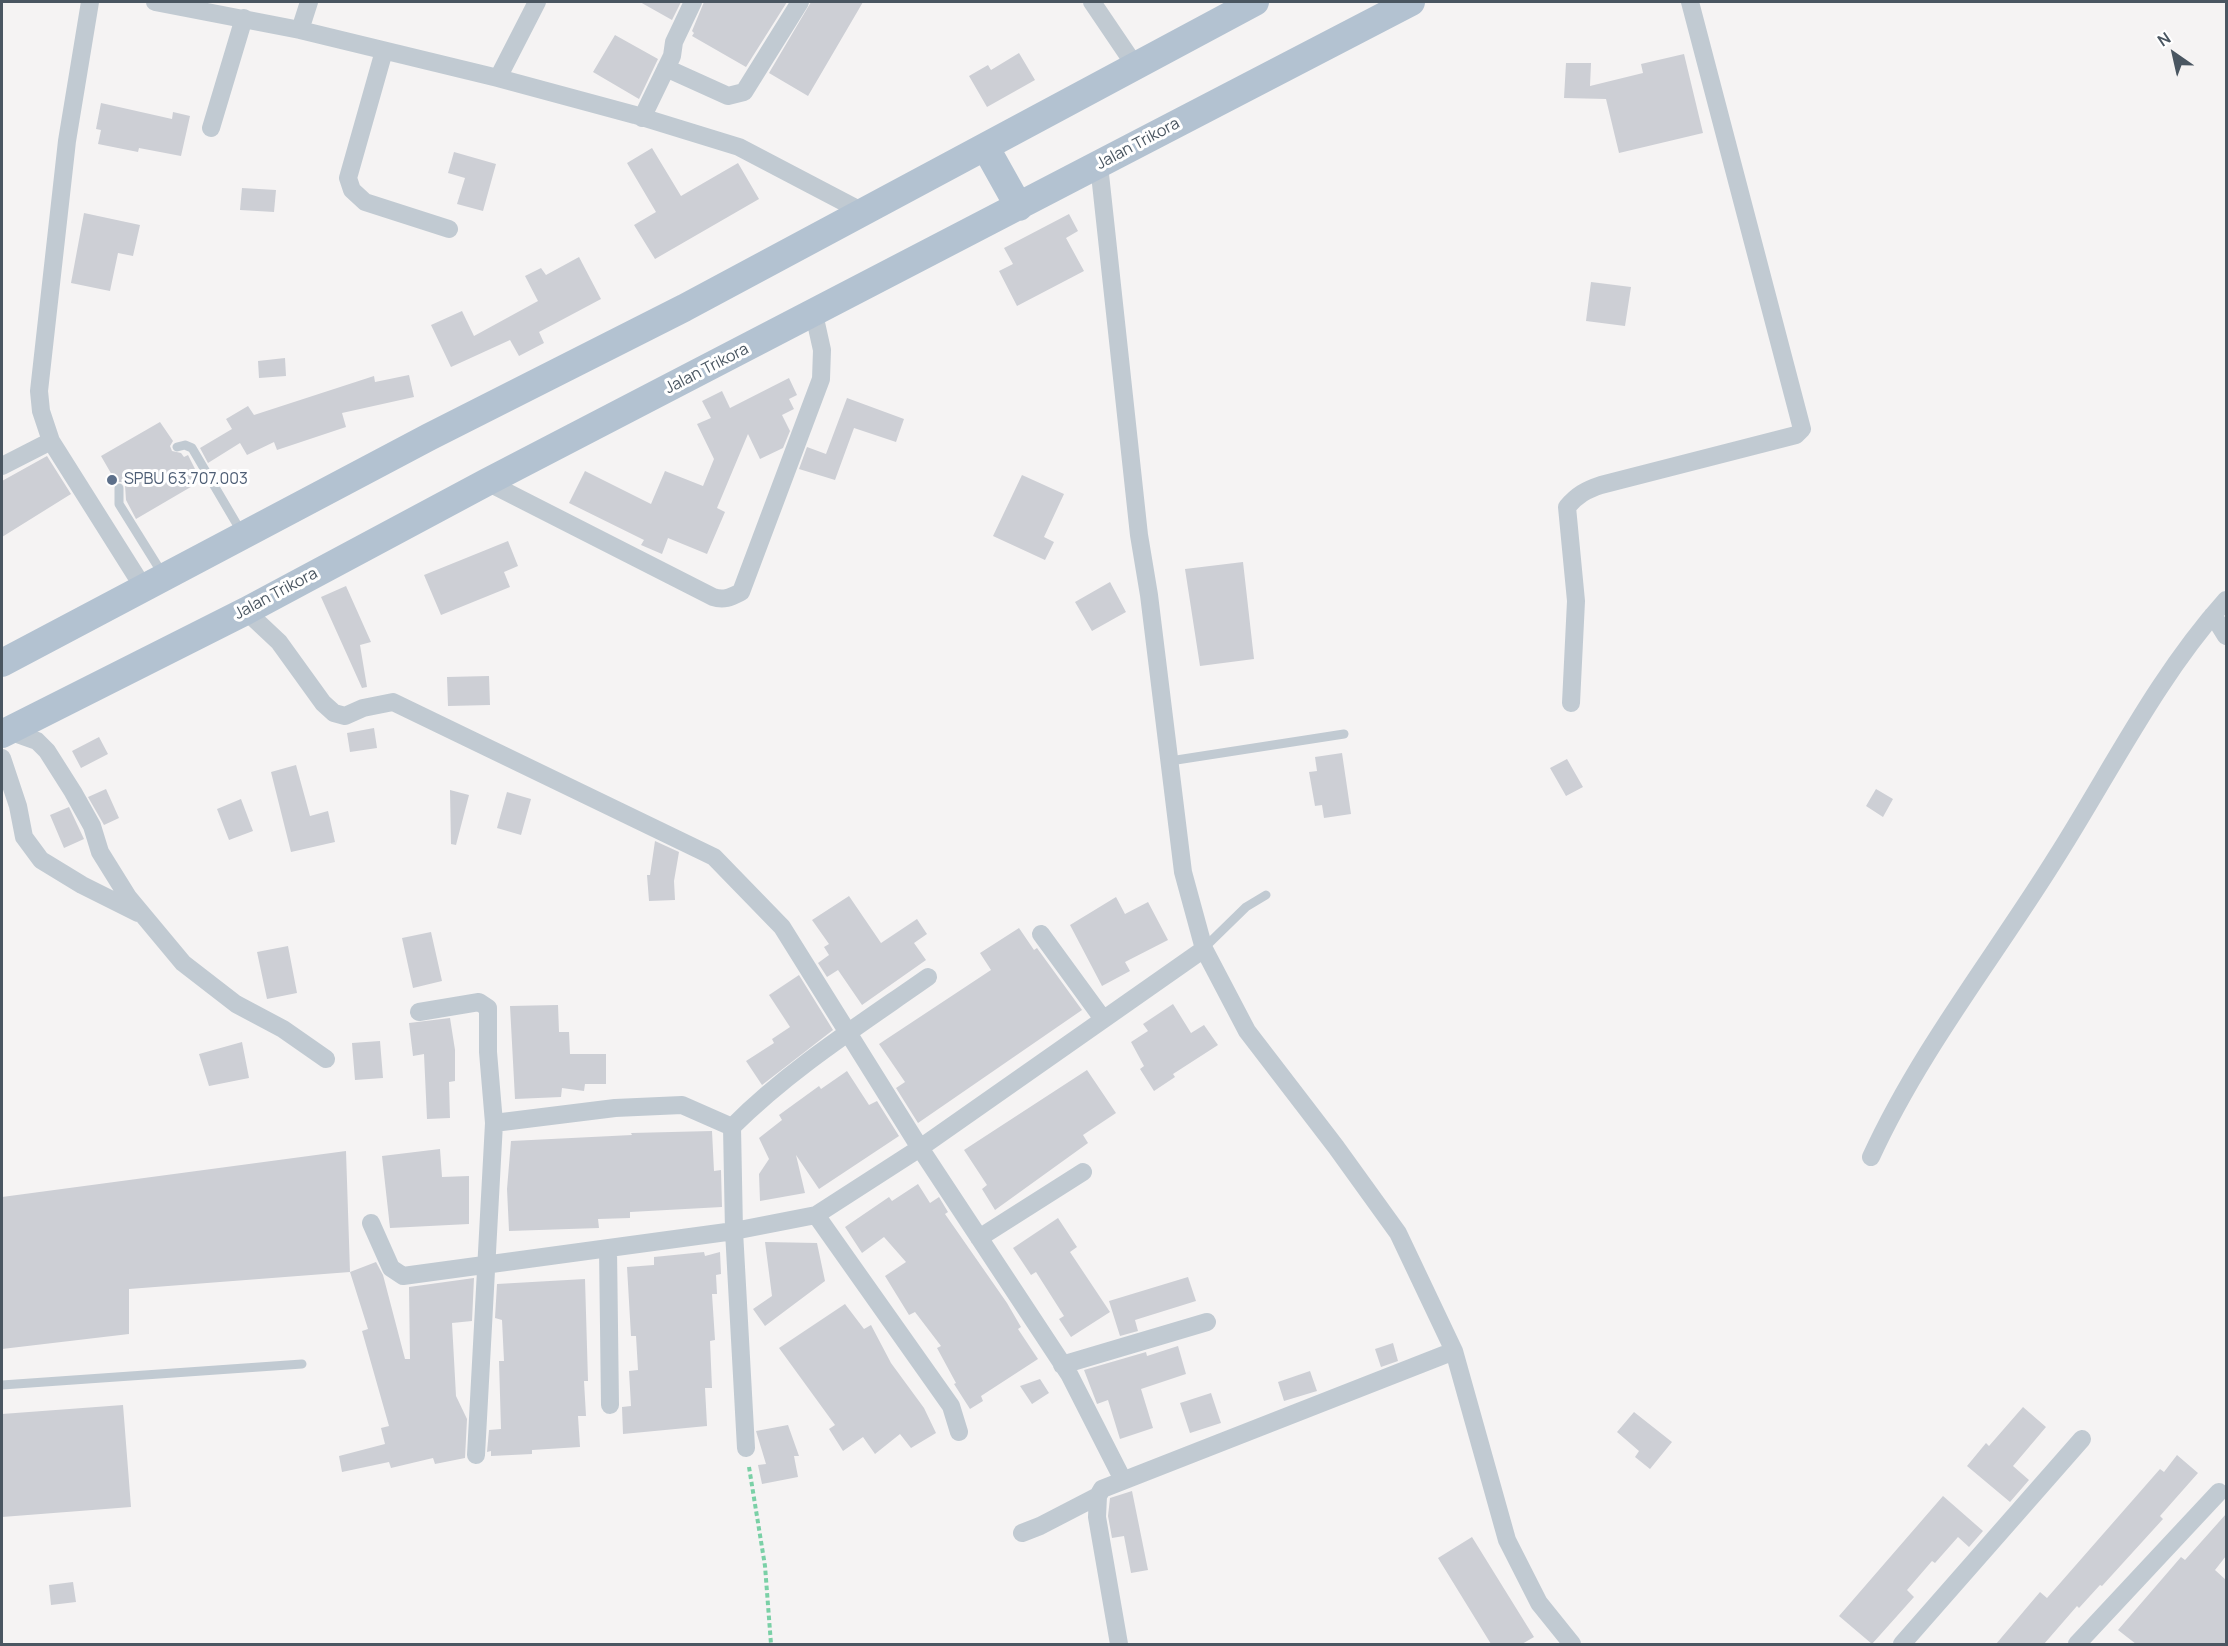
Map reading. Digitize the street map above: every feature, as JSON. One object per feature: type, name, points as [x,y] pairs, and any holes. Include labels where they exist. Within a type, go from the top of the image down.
[{"type":"main road","points":[[2,663],[153,581],[549,374],[684,308],[1255,2]]},
{"type":"main road","name":"Jalan Trikora","points":[[5,732],[246,610],[487,482],[1411,2]]},
{"type":"main road","points":[[986,148],[1019,207]]},
{"type":"street","points":[[90,2],[67,141],[39,391],[40,411],[51,441],[153,581]]},
{"type":"street","points":[[155,2],[300,30],[498,78],[642,118],[739,147],[863,213]]},
{"type":"street","points":[[300,30],[309,2]]},
{"type":"street","points":[[498,78],[537,2]]},
{"type":"street","points":[[642,118],[666,68],[674,42],[693,2]]},
{"type":"street","points":[[666,68],[728,96],[744,92],[800,2]]},
{"type":"street","points":[[1092,2],[1136,67]]},
{"type":"street","points":[[1571,703],[1576,601],[1567,507],[1584,491],[1600,485],[1796,435],[1802,429],[1690,2]]},
{"type":"street","points":[[211,128],[244,18]]},
{"type":"street","points":[[384,51],[348,178],[352,190],[365,202],[448,229]]},
{"type":"street","points":[[1099,165],[1139,535],[1149,595],[1183,872],[1204,949],[1247,1031],[1336,1147],[1398,1233],[1454,1351],[1507,1540],[1539,1603],[1572,1644]]},
{"type":"street","points":[[487,482],[713,597],[720,600],[741,592],[821,379],[822,350],[814,314]]},
{"type":"street","points":[[2,466],[51,441]]},
{"type":"street","points":[[1871,1157],[1886,1124],[1926,1056],[2059,854],[2145,705],[2226,600]]},
{"type":"street","points":[[246,610],[279,642],[323,703],[334,713],[345,716],[363,708],[393,702],[714,857],[782,927],[920,1148],[1062,1365],[1123,1480]]},
{"type":"street","points":[[2213,615],[2226,636]]},
{"type":"street","points":[[5,732],[37,741],[47,751],[92,826],[100,852],[128,897],[183,963],[236,1004],[282,1029],[326,1059]]},
{"type":"street","points":[[2,758],[18,806],[24,837],[41,860],[82,885],[142,915]]},
{"type":"street","points":[[1041,934],[1103,1019]]},
{"type":"street","points":[[371,1223],[392,1268],[403,1276],[734,1231],[816,1215],[920,1148],[1204,949]]},
{"type":"street","points":[[746,1448],[734,1231],[732,1127],[752,1108],[848,1033],[928,977]]},
{"type":"street","points":[[419,1012],[479,1002],[488,1008],[488,1052],[494,1124],[476,1455]]},
{"type":"street","points":[[494,1124],[615,1108],[682,1105],[732,1127]]},
{"type":"street","points":[[979,1238],[1083,1172]]},
{"type":"street","points":[[816,1215],[951,1406],[958,1432]]},
{"type":"street","points":[[608,1248],[610,1405]]},
{"type":"street","points":[[1062,1365],[1207,1322]]},
{"type":"street","points":[[1119,1644],[1097,1517],[1098,1496],[1102,1489],[1454,1351]]},
{"type":"street","points":[[1902,1644],[2082,1439]]},
{"type":"street","points":[[2077,1644],[2219,1492]]},
{"type":"street","points":[[1022,1533],[1098,1496]]},
{"type":"lane","points":[[177,447],[192,448],[243,534]]},
{"type":"lane","points":[[118,488],[119,504],[153,581]]},
{"type":"lane","points":[[1170,761],[1344,734]]},
{"type":"lane","points":[[1204,949],[1246,907],[1266,896]]},
{"type":"lane","points":[[2,1385],[302,1364]]},
{"type":"path","points":[[746,1448],[765,1566],[771,1644]]},
{"type":"building","points":[[640,2],[681,2],[672,20]]},
{"type":"building","points":[[704,2],[787,2],[746,67],[692,36]]},
{"type":"building","points":[[811,2],[863,2],[808,96],[769,73]]},
{"type":"building","points":[[615,35],[658,59],[639,99],[593,72]]},
{"type":"building","points":[[1019,53],[1035,80],[987,107],[969,76],[988,65],[991,70]]},
{"type":"building","points":[[1684,54],[1703,133],[1619,153],[1606,99],[1564,98],[1566,63],[1591,63],[1590,86],[1643,73],[1641,64]]},
{"type":"building","points":[[101,103],[172,119],[173,112],[190,116],[181,156],[139,148],[138,152],[98,144],[101,130],[96,129]]},
{"type":"building","points":[[652,148],[681,196],[738,163],[759,199],[655,259],[634,225],[656,212],[627,163]]},
{"type":"building","points":[[454,152],[496,164],[483,211],[457,204],[465,178],[448,173]]},
{"type":"building","points":[[242,188],[276,190],[274,212],[240,210]]},
{"type":"building","points":[[84,213],[140,225],[133,256],[118,253],[110,291],[71,283]]},
{"type":"building","points":[[1069,214],[1078,231],[1066,238],[1084,271],[1017,306],[999,271],[1013,264],[1004,248]]},
{"type":"building","points":[[579,257],[601,299],[539,332],[544,343],[519,356],[510,340],[451,367],[431,325],[462,311],[474,336],[538,301],[525,276],[541,268],[546,275]]},
{"type":"building","points":[[1591,282],[1631,287],[1625,326],[1586,321]]},
{"type":"building","points":[[285,358],[286,376],[259,378],[258,361]]},
{"type":"building","points":[[409,375],[414,397],[342,413],[346,427],[277,450],[274,442],[247,455],[240,443],[208,463],[200,448],[232,429],[226,419],[248,406],[254,415],[374,376],[375,382]]},
{"type":"building","points":[[789,378],[797,395],[789,399],[794,409],[782,415],[790,431],[783,448],[760,459],[748,434],[717,508],[725,512],[707,554],[668,538],[662,554],[641,545],[644,540],[569,503],[585,471],[651,504],[665,471],[703,486],[714,459],[697,424],[711,418],[702,401],[722,391],[730,408]]},
{"type":"building","points":[[847,398],[904,419],[896,442],[854,428],[835,480],[799,469],[807,447],[826,454]]},
{"type":"building","points":[[160,422],[173,441],[170,446],[172,451],[181,453],[184,457],[188,455],[201,481],[136,519],[126,500],[125,485],[122,482],[116,482],[101,456]]},
{"type":"building","points":[[47,456],[71,494],[2,537],[2,481]]},
{"type":"building","points":[[1022,475],[1064,494],[1044,537],[1054,542],[1045,560],[993,536]]},
{"type":"building","points":[[508,541],[518,566],[504,572],[510,587],[441,615],[424,575]]},
{"type":"building","points":[[1243,562],[1254,659],[1200,666],[1185,569]]},
{"type":"building","points":[[1110,582],[1126,612],[1092,631],[1075,602]]},
{"type":"building","points":[[346,586],[371,642],[360,645],[367,687],[362,688],[321,597]]},
{"type":"building","points":[[489,676],[490,705],[448,706],[447,677]]},
{"type":"building","points":[[374,728],[377,748],[350,752],[347,733]]},
{"type":"building","points":[[99,737],[108,754],[81,768],[72,751]]},
{"type":"building","points":[[1342,753],[1351,814],[1324,818],[1322,805],[1315,806],[1309,772],[1317,771],[1315,757]]},
{"type":"building","points":[[1567,759],[1583,787],[1566,796],[1550,768]]},
{"type":"building","points":[[296,765],[310,816],[328,811],[335,842],[291,852],[271,772]]},
{"type":"building","points":[[106,789],[119,818],[104,825],[88,797]]},
{"type":"building","points":[[1876,789],[1893,799],[1883,817],[1866,806]]},
{"type":"building","points":[[450,790],[469,795],[456,845],[451,844]]},
{"type":"building","points":[[507,792],[531,799],[521,835],[497,828]]},
{"type":"building","points":[[241,799],[253,831],[229,840],[217,809]]},
{"type":"building","points":[[69,807],[84,839],[64,848],[50,815]]},
{"type":"building","points":[[655,841],[679,852],[674,881],[675,900],[649,901],[647,875],[650,875]]},
{"type":"building","points":[[849,896],[881,943],[917,919],[927,934],[914,943],[926,960],[862,1005],[838,970],[827,977],[818,963],[829,955],[824,947],[829,944],[812,920]]},
{"type":"building","points":[[1116,897],[1125,914],[1148,902],[1168,940],[1125,962],[1130,971],[1102,986],[1070,925]]},
{"type":"building","points":[[1019,928],[1034,950],[1037,948],[1082,1010],[918,1123],[896,1088],[905,1082],[879,1044],[991,970],[980,953]]},
{"type":"building","points":[[431,932],[442,981],[413,988],[402,938]]},
{"type":"building","points":[[288,946],[297,993],[267,999],[257,952]]},
{"type":"building","points":[[799,975],[833,1030],[762,1085],[746,1061],[774,1043],[772,1039],[790,1027],[769,995]]},
{"type":"building","points":[[1173,1004],[1191,1033],[1204,1025],[1218,1045],[1173,1074],[1175,1077],[1154,1091],[1140,1069],[1144,1066],[1131,1042],[1148,1031],[1143,1024]]},
{"type":"building","points":[[558,1005],[559,1032],[569,1032],[570,1054],[606,1054],[606,1084],[585,1084],[584,1091],[562,1088],[561,1097],[515,1099],[510,1006]]},
{"type":"building","points":[[450,1018],[455,1050],[455,1081],[449,1082],[450,1118],[427,1119],[424,1054],[413,1056],[409,1023]]},
{"type":"building","points":[[380,1041],[383,1078],[355,1080],[352,1043]]},
{"type":"building","points":[[242,1042],[249,1078],[209,1086],[199,1054]]},
{"type":"building","points":[[1087,1070],[1116,1113],[1083,1135],[1088,1143],[995,1210],[982,1189],[987,1185],[964,1150]]},
{"type":"building","points":[[847,1071],[869,1105],[877,1101],[899,1136],[819,1189],[796,1155],[805,1193],[760,1201],[759,1174],[769,1159],[759,1138],[782,1120],[779,1115],[819,1086],[821,1089]]},
{"type":"building","points":[[712,1131],[714,1171],[721,1170],[722,1207],[630,1212],[630,1218],[598,1219],[599,1228],[509,1231],[507,1189],[511,1141],[632,1135],[631,1133]]},
{"type":"building","points":[[440,1149],[442,1177],[469,1176],[469,1224],[390,1228],[382,1156]]},
{"type":"building","points":[[346,1151],[350,1272],[129,1289],[129,1334],[2,1349],[2,1197]]},
{"type":"building","points":[[918,1184],[930,1203],[939,1197],[948,1212],[945,1214],[1007,1303],[1021,1327],[1018,1329],[1038,1359],[981,1396],[983,1401],[970,1409],[954,1384],[956,1383],[937,1348],[941,1346],[915,1312],[909,1315],[885,1276],[906,1262],[884,1237],[862,1253],[845,1227],[889,1197],[892,1201]]},
{"type":"building","points":[[1058,1218],[1077,1247],[1070,1252],[1110,1312],[1071,1337],[1059,1319],[1064,1316],[1036,1272],[1031,1275],[1013,1248]]},
{"type":"building","points":[[765,1242],[817,1243],[825,1281],[765,1326],[753,1309],[772,1296]]},
{"type":"building","points":[[704,1252],[705,1256],[720,1252],[721,1274],[716,1275],[717,1294],[712,1294],[715,1340],[710,1341],[712,1388],[705,1388],[707,1426],[623,1434],[622,1407],[631,1406],[629,1371],[638,1370],[636,1336],[631,1336],[627,1267],[654,1265],[654,1257]]},
{"type":"building","points":[[376,1262],[383,1275],[405,1359],[410,1359],[409,1287],[474,1278],[472,1321],[452,1323],[456,1396],[467,1419],[465,1458],[435,1464],[433,1458],[391,1468],[389,1462],[342,1472],[339,1456],[385,1444],[381,1428],[389,1426],[362,1331],[368,1329],[350,1272]]},
{"type":"building","points":[[1188,1277],[1196,1301],[1135,1320],[1138,1331],[1120,1336],[1109,1301]]},
{"type":"building","points":[[585,1279],[588,1381],[584,1381],[586,1416],[578,1416],[580,1447],[532,1450],[532,1454],[491,1456],[491,1451],[487,1452],[489,1430],[501,1429],[499,1361],[504,1361],[502,1320],[495,1318],[497,1284]]},
{"type":"building","points":[[845,1304],[864,1329],[871,1325],[891,1363],[924,1408],[936,1433],[911,1448],[900,1434],[875,1454],[863,1437],[843,1451],[829,1429],[835,1425],[779,1348]]},
{"type":"building","points":[[1393,1343],[1398,1361],[1381,1367],[1375,1349]]},
{"type":"building","points":[[1178,1346],[1186,1374],[1141,1389],[1153,1428],[1120,1439],[1108,1400],[1097,1404],[1084,1370],[1146,1352],[1147,1356]]},
{"type":"building","points":[[1310,1371],[1317,1391],[1284,1401],[1278,1382]]},
{"type":"building","points":[[1040,1379],[1049,1393],[1032,1404],[1020,1386]]},
{"type":"building","points":[[1211,1393],[1221,1423],[1190,1433],[1180,1403]]},
{"type":"building","points":[[123,1405],[131,1507],[2,1517],[2,1414]]},
{"type":"building","points":[[2023,1407],[2046,1427],[2013,1466],[2029,1480],[2010,1502],[1967,1466],[1986,1443],[1989,1446]]},
{"type":"building","points":[[1634,1412],[1672,1442],[1650,1469],[1635,1457],[1639,1451],[1617,1432]]},
{"type":"building","points":[[788,1425],[799,1456],[794,1456],[798,1477],[762,1484],[758,1465],[766,1464],[756,1431]]},
{"type":"building","points":[[2177,1455],[2198,1473],[2160,1516],[2163,1519],[2102,1586],[2100,1585],[2079,1608],[2077,1606],[2044,1644],[1996,1644],[2040,1592],[2047,1598],[2160,1469],[2164,1472]]},
{"type":"building","points":[[1132,1491],[1148,1570],[1131,1573],[1124,1536],[1112,1538],[1108,1516],[1110,1498]]},
{"type":"building","points":[[1943,1496],[1983,1531],[1969,1547],[1958,1537],[1935,1563],[1932,1561],[1907,1590],[1914,1597],[1872,1644],[1839,1616]]},
{"type":"building","points":[[2226,1514],[2226,1556],[2215,1570],[2226,1580],[2226,1644],[2136,1644],[2118,1630],[2181,1557],[2185,1560]]},
{"type":"building","points":[[1472,1537],[1534,1637],[1522,1644],[1491,1644],[1438,1558]]},
{"type":"building","points":[[73,1582],[76,1602],[51,1605],[49,1585]]},
{"type":"place","name":"SPBU 63.707.003","points":[[112,480]]}]
